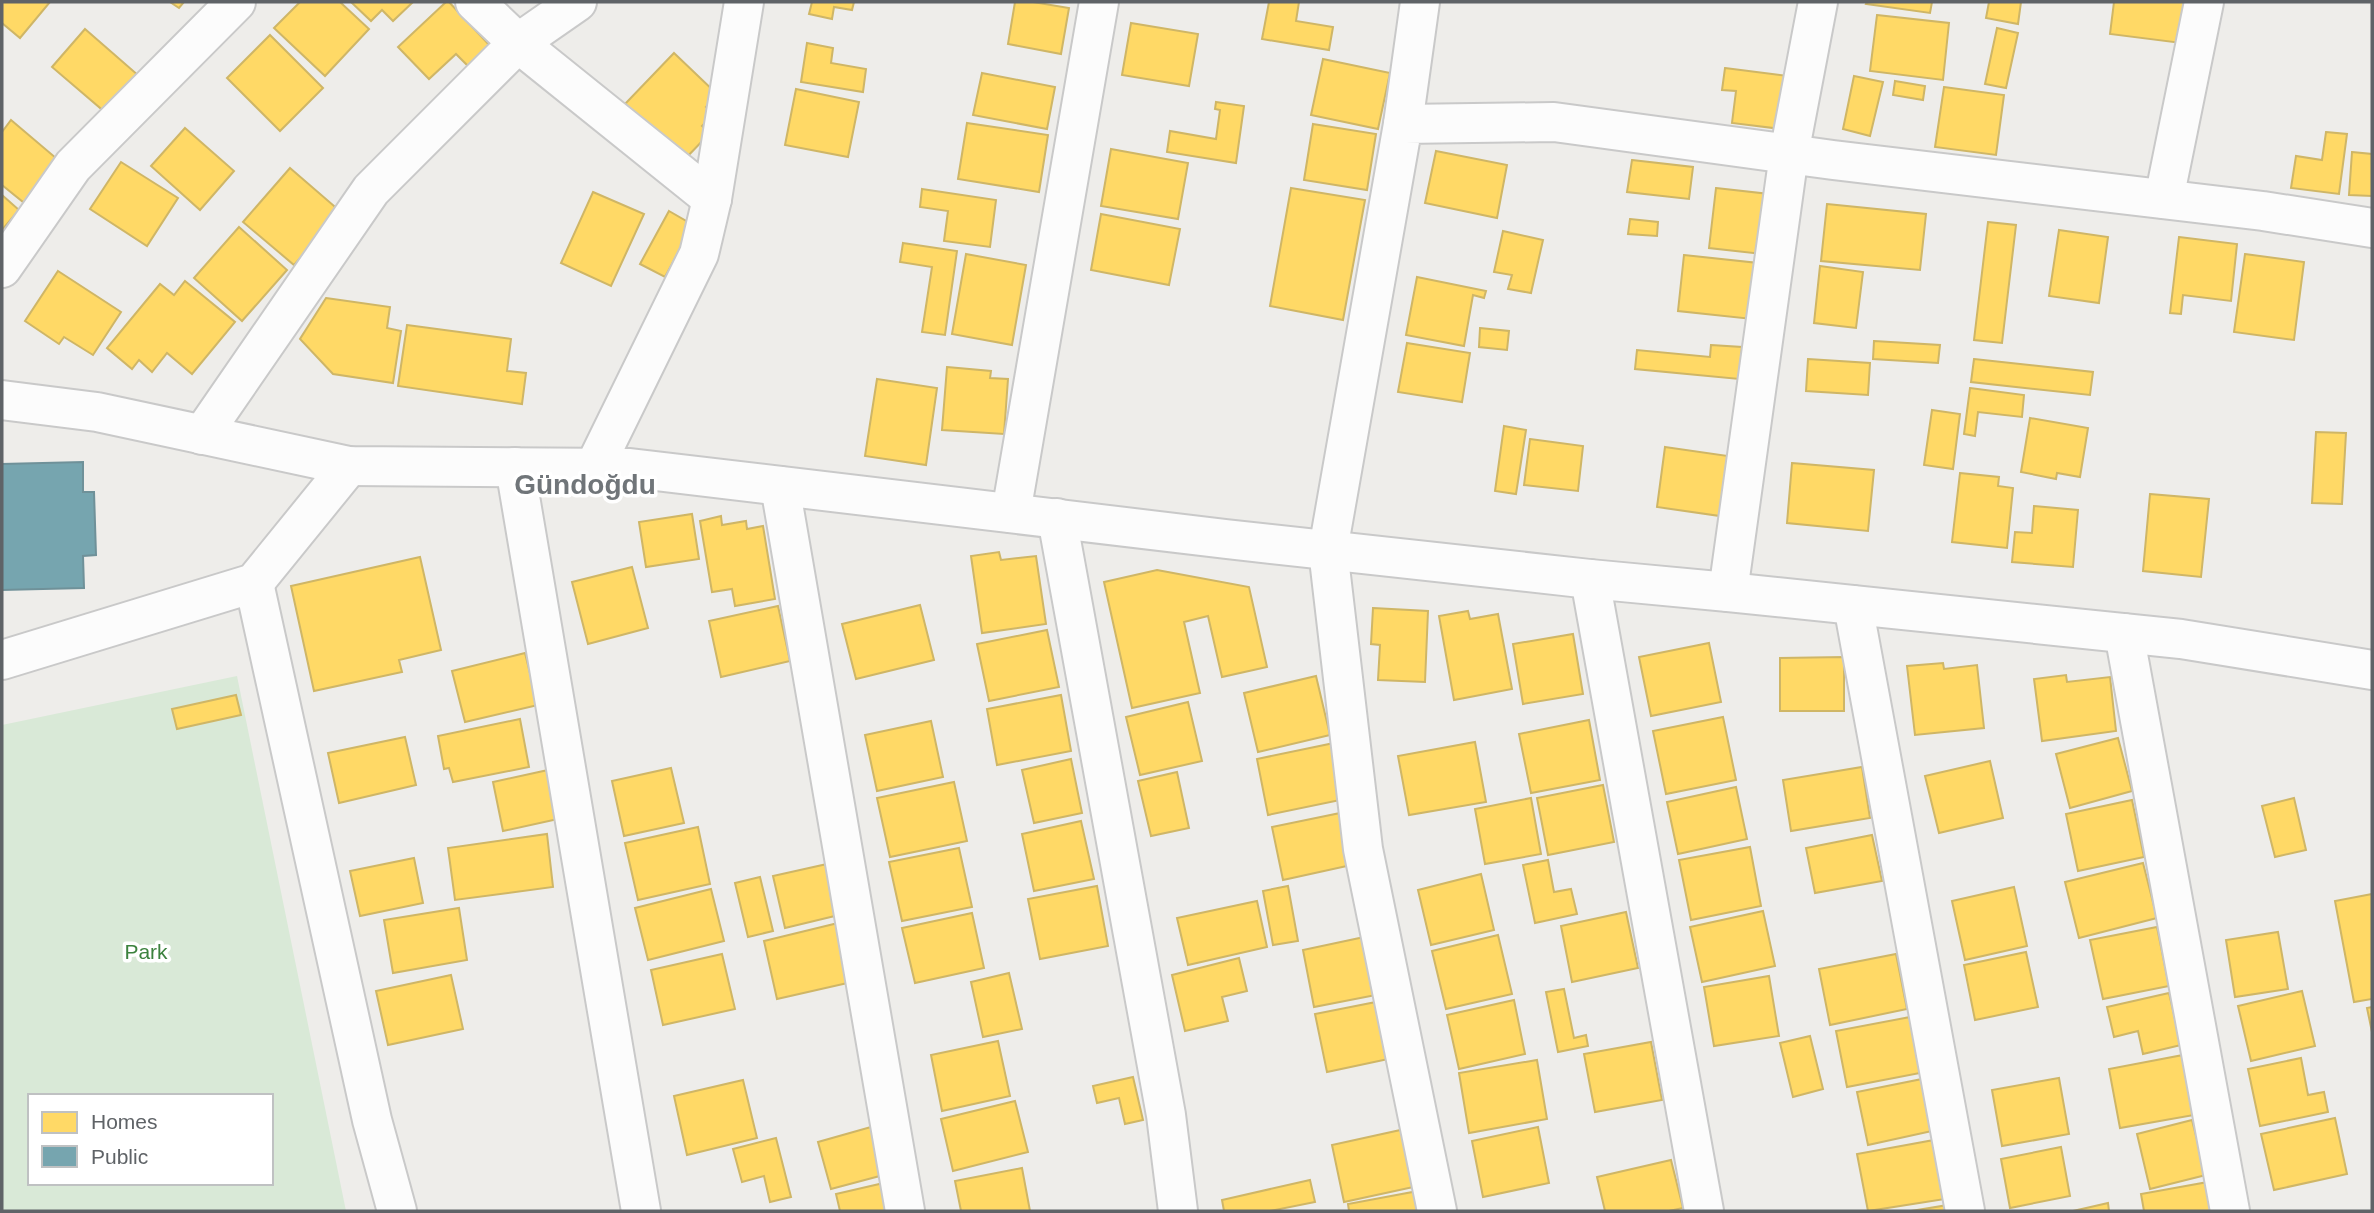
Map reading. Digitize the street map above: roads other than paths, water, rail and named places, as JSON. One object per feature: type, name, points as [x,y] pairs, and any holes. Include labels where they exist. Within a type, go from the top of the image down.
[{"type":"street","points":[[2,268],[73,166],[236,2]]},
{"type":"street","points":[[475,2],[518,43],[712,199]]},
{"type":"street","points":[[202,435],[371,190],[518,43],[577,2]]},
{"type":"street","points":[[594,468],[699,254],[712,199],[744,2]]},
{"type":"street","points":[[1011,513],[1099,2]]},
{"type":"street","points":[[1420,2],[1403,124],[1328,550],[1363,849],[1437,1211]]},
{"type":"street","points":[[1728,592],[1789,154],[1818,2]]},
{"type":"street","points":[[2164,199],[2204,2]]},
{"type":"street","points":[[1403,124],[1554,122],[1789,154],[2263,211],[2372,228]]},
{"type":"street","points":[[2,400],[97,412],[349,466],[630,468],[1590,579],[2181,639],[2372,670]]},
{"type":"street","points":[[2,660],[254,583],[349,466]]},
{"type":"street","points":[[515,467],[641,1211]]},
{"type":"street","points":[[780,486],[905,1211]]},
{"type":"street","points":[[1058,518],[1166,1115],[1178,1211]]},
{"type":"street","points":[[1590,579],[1704,1211]]},
{"type":"street","points":[[254,583],[372,1119],[397,1211]]},
{"type":"street","points":[[1853,605],[1965,1211]]},
{"type":"street","points":[[2124,633],[2230,1211]]},
{"type":"district","name":"Gündoğdu","points":[[585,484]]},
{"type":"park label","name":"Park","points":[[146,951]]}]
